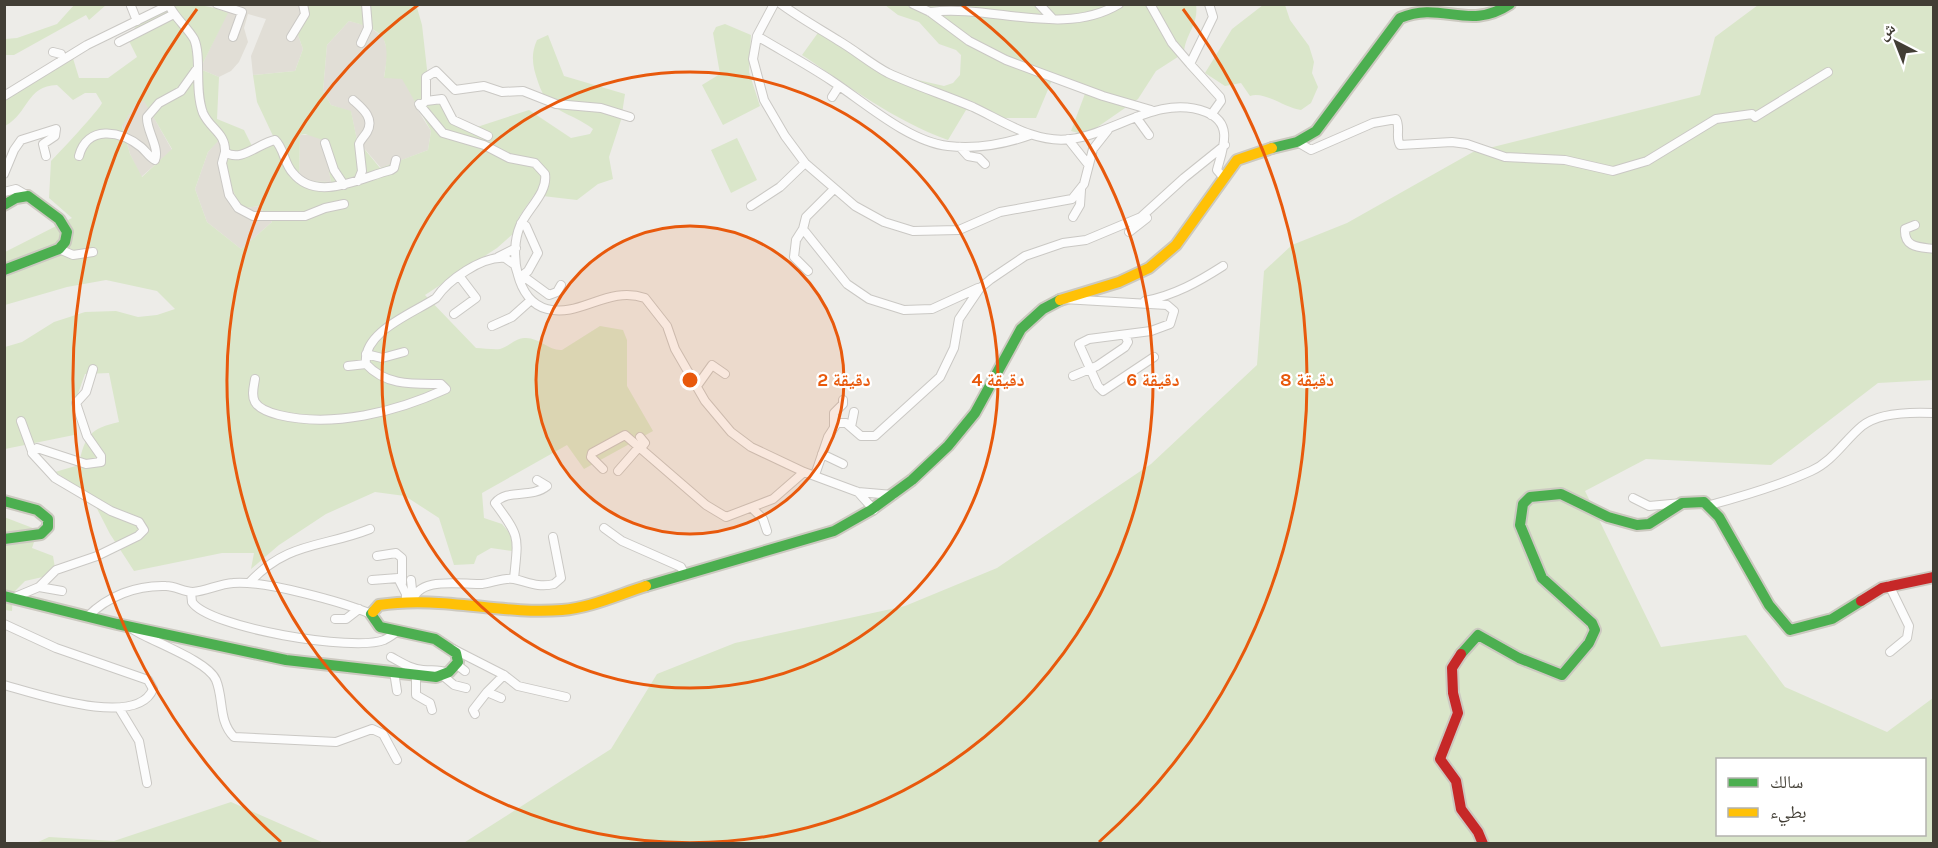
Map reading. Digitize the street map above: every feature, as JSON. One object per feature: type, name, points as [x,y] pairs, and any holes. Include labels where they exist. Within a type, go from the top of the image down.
[{"type":"street","points":[[164,4],[169,5],[194,39],[198,55],[196,70],[204,114],[224,139],[225,152],[222,163],[229,195],[238,208],[253,216],[305,216],[344,204]]},
{"type":"street","points":[[217,4],[242,12],[233,37]]},
{"type":"street","points":[[291,37],[305,14],[303,4]]},
{"type":"street","points":[[361,43],[368,28],[366,4]]},
{"type":"street","points":[[774,4],[757,36],[753,59],[764,100],[785,136],[805,163],[855,206],[884,222],[925,231],[960,230],[1000,212],[1072,199],[1082,190]]},
{"type":"street","points":[[781,4],[880,69],[972,107],[1030,135],[1068,140],[1108,130],[1152,110]]},
{"type":"street","points":[[913,4],[930,12],[969,41],[1006,60],[1103,96],[1152,110],[1196,109],[1211,115],[1226,133],[1225,145],[1217,170],[1223,177]]},
{"type":"street","points":[[1039,4],[1052,18]]},
{"type":"street","points":[[930,12],[1052,18],[1097,15],[1119,4]]},
{"type":"street","points":[[1150,4],[1172,43],[1220,97],[1221,101],[1211,115]]},
{"type":"street","points":[[1190,64],[1213,17],[1209,4]]},
{"type":"street","points":[[371,614],[379,605],[410,602],[522,611],[565,610],[684,573],[834,531],[874,510],[894,495],[968,423],[983,399],[1011,342],[1024,325],[1041,310],[1063,299],[1133,276],[1160,261],[1185,234],[1237,160],[1249,153],[1299,143],[1316,131],[1392,27],[1409,12],[1428,8],[1481,17],[1510,4]]},
{"type":"street","points":[[4,96],[62,60],[169,5]]},
{"type":"street","points":[[131,6],[137,21]]},
{"type":"street","points":[[119,42],[174,14]]},
{"type":"street","points":[[757,36],[899,126],[936,143],[960,147],[1014,140],[1030,135]]},
{"type":"street","points":[[53,52],[61,54],[62,60]]},
{"type":"street","points":[[79,156],[82,146],[94,135],[108,133],[130,140],[155,160],[156,151],[148,130],[147,117],[159,103],[181,91],[196,70]]},
{"type":"street","points":[[521,277],[516,248],[521,223],[545,185],[542,169],[535,163],[509,158],[484,145],[443,133],[422,103],[426,77],[436,71],[455,90],[484,86],[507,93],[523,91],[556,104],[601,108],[630,117]]},
{"type":"street","points":[[1299,143],[1311,150],[1374,123],[1396,119],[1400,125],[1398,141],[1400,145],[1452,142],[1467,144],[1505,157],[1565,160],[1613,171],[1647,161],[1716,119],[1752,114],[1755,117],[1828,72]]},
{"type":"street","points":[[832,97],[839,86]]},
{"type":"street","points":[[422,103],[442,99],[453,120],[488,136]]},
{"type":"street","points":[[353,100],[365,110],[369,119],[368,132],[359,144],[362,171],[358,181]]},
{"type":"street","points":[[1136,117],[1149,135]]},
{"type":"street","points":[[4,174],[21,140],[56,129],[55,136],[43,144],[46,156]]},
{"type":"street","points":[[1073,217],[1080,205],[1093,149],[1108,130]]},
{"type":"street","points":[[225,152],[237,156],[275,140],[286,165],[299,180],[312,185],[344,185],[358,181],[391,170],[396,160]]},
{"type":"street","points":[[1068,140],[1088,163]]},
{"type":"street","points":[[325,143],[334,170],[344,185]]},
{"type":"street","points":[[803,229],[847,284],[869,299],[904,310],[932,309],[980,288],[1025,256],[1063,243],[1076,243],[1100,235],[1141,217],[1225,145]]},
{"type":"street","points":[[960,147],[968,156],[979,158],[985,164]]},
{"type":"street","points":[[751,206],[780,187],[805,163]]},
{"type":"street","points":[[4,192],[16,189],[44,206],[64,225],[66,238],[59,249],[4,270]]},
{"type":"street","points":[[808,271],[794,257],[796,240],[803,229],[806,217],[834,189]]},
{"type":"street","points":[[4,205],[21,196],[28,196]]},
{"type":"street","points":[[1129,232],[1148,218],[1153,206]]},
{"type":"street","points":[[521,223],[526,226],[538,253],[521,277]]},
{"type":"street","points":[[1915,225],[1905,229],[1906,241],[1912,246],[1934,249]]},
{"type":"street","points":[[366,364],[366,354],[372,339],[436,298],[442,290],[460,277],[516,248]]},
{"type":"street","points":[[59,249],[73,255],[93,252]]},
{"type":"street","points":[[498,257],[505,258],[515,265],[531,300],[554,310],[620,294],[645,298],[667,326],[675,349],[705,401],[731,432],[765,455],[804,472],[858,492],[894,495]]},
{"type":"street","points":[[531,264],[533,282]]},
{"type":"street","points":[[1135,303],[1171,295],[1194,285],[1223,266]]},
{"type":"street","points":[[454,314],[476,298],[460,277]]},
{"type":"street","points":[[521,277],[533,282],[549,295],[557,292],[561,285]]},
{"type":"street","points":[[834,426],[844,422],[861,436],[875,436],[932,386],[949,363],[959,319],[980,288]]},
{"type":"street","points":[[1063,299],[1167,305],[1172,308],[1174,316],[1164,327],[1089,339],[1079,344],[1098,386],[1103,391],[1107,391],[1154,357]]},
{"type":"street","points":[[492,326],[512,316],[531,300]]},
{"type":"street","points":[[1073,376],[1091,370],[1125,346],[1128,342],[1125,335]]},
{"type":"street","points":[[366,354],[382,358],[405,352]]},
{"type":"street","points":[[255,379],[254,399],[257,405],[271,413],[315,421],[365,416],[446,389],[441,384],[407,384],[387,380],[366,364],[348,366]]},
{"type":"street","points":[[698,386],[712,365],[725,374]]},
{"type":"street","points":[[32,451],[37,448],[86,464],[99,465],[101,456],[87,436],[76,403],[86,393],[93,369]]},
{"type":"street","points":[[815,475],[834,426],[834,413],[843,404],[843,400]]},
{"type":"street","points":[[851,427],[854,412]]},
{"type":"street","points":[[1633,498],[1649,506],[1699,501],[1710,505],[1763,490],[1812,471],[1831,458],[1869,421],[1905,414],[1934,413]]},
{"type":"street","points":[[10,597],[39,587],[56,570],[98,556],[138,536],[144,530],[139,522],[111,511],[55,478],[43,467],[32,451],[21,421]]},
{"type":"street","points":[[603,469],[591,457],[594,451],[625,435],[719,514],[726,517],[753,508],[783,492],[804,472]]},
{"type":"street","points":[[618,471],[645,443],[640,437]]},
{"type":"street","points":[[822,454],[843,464]]},
{"type":"street","points":[[514,579],[518,539],[515,530],[495,503],[507,495],[536,493],[547,486],[537,480]]},
{"type":"street","points":[[858,492],[874,510]]},
{"type":"street","points":[[1483,843],[1461,808],[1456,781],[1440,759],[1458,713],[1453,693],[1455,662],[1470,641],[1478,635],[1522,662],[1538,665],[1562,675],[1590,643],[1595,630],[1592,623],[1542,578],[1520,525],[1523,504],[1530,497],[1561,494],[1608,518],[1637,525],[1649,524],[1676,509],[1682,503]]},
{"type":"street","points":[[4,501],[37,510],[48,519],[48,527],[41,534],[4,539]]},
{"type":"street","points":[[1710,505],[1769,605],[1790,630],[1832,619],[1889,585],[1934,577]]},
{"type":"street","points":[[753,508],[763,519],[766,531]]},
{"type":"street","points":[[604,528],[622,541],[681,567],[684,573]]},
{"type":"street","points":[[249,583],[263,567],[296,549],[353,536],[370,529]]},
{"type":"street","points":[[410,602],[419,591],[434,585],[469,586],[514,579],[543,586],[554,585],[560,580],[553,537]]},
{"type":"street","points":[[377,556],[396,553],[402,558],[410,602]]},
{"type":"street","points":[[372,580],[398,578],[406,581]]},
{"type":"street","points":[[87,617],[103,602],[141,589],[164,586],[191,592],[222,584],[249,583],[359,609],[371,614],[380,627],[435,639],[504,675],[523,688],[566,697]]},
{"type":"street","points":[[1889,585],[1909,626],[1907,638],[1890,652]]},
{"type":"street","points":[[39,587],[62,591]]},
{"type":"street","points":[[191,592],[194,606],[204,612],[238,624],[302,640],[384,640],[396,632]]},
{"type":"street","points":[[10,597],[87,617],[286,660],[416,676],[445,674],[461,668],[456,653],[448,646]]},
{"type":"street","points":[[336,619],[345,620],[359,609]]},
{"type":"street","points":[[4,624],[56,648],[151,682],[153,689],[150,695],[119,708],[74,703],[4,685]]},
{"type":"street","points":[[127,626],[194,662],[216,679],[224,720],[234,737],[336,742],[372,729],[383,734],[397,760]]},
{"type":"street","points":[[391,657],[407,666],[424,670],[438,669],[454,685],[466,688]]},
{"type":"street","points":[[394,672],[398,691]]},
{"type":"street","points":[[475,714],[473,710],[504,675]]},
{"type":"street","points":[[416,676],[417,695],[430,703],[432,710]]},
{"type":"street","points":[[488,692],[501,698]]},
{"type":"street","points":[[119,708],[139,741],[147,783]]},
{"type":"shaded area","points":[[211,5],[305,5],[308,10],[294,24],[303,49],[295,71],[253,75],[251,56],[266,19],[248,14],[244,28],[248,42],[239,62],[231,71],[219,77],[200,69],[227,13]]},
{"type":"shaded area","points":[[349,21],[368,26],[383,37],[388,52],[384,77],[402,78],[413,96],[417,109],[431,131],[428,150],[381,168],[357,140],[351,112],[331,105],[323,91],[327,45]]},
{"type":"shaded area","points":[[144,100],[172,150],[141,177],[130,154],[122,125],[137,102]]},
{"type":"shaded area","points":[[300,135],[315,135],[323,140],[331,182],[299,181]]},
{"type":"shaded area","points":[[219,139],[235,196],[246,208],[259,206],[272,222],[241,249],[207,222],[195,189],[208,152]]},
{"type":"green space","points":[[75,4],[106,5],[89,20],[86,15],[14,55],[5,55],[5,39],[17,38],[57,24]]},
{"type":"green space","points":[[416,4],[422,25],[430,96],[445,96],[453,116],[477,127],[529,110],[571,138],[590,134],[593,129],[554,106],[542,92],[535,72],[533,56],[537,40],[548,35],[564,76],[625,94],[621,120],[609,157],[613,179],[598,184],[577,200],[534,195],[519,217],[514,233],[497,248],[425,295],[476,348],[500,349],[519,339],[526,338],[536,340],[553,349],[562,350],[600,326],[623,330],[627,340],[627,386],[653,431],[584,469],[567,445],[482,493],[484,518],[502,524],[517,542],[512,551],[491,548],[477,556],[474,564],[454,565],[439,518],[405,496],[375,492],[326,514],[279,545],[251,569],[254,553],[222,553],[134,571],[110,534],[90,495],[55,472],[79,465],[83,447],[90,435],[102,427],[119,422],[109,373],[85,374],[75,402],[74,435],[5,449],[5,347],[22,342],[54,322],[85,312],[116,311],[138,317],[157,315],[175,309],[157,291],[106,280],[67,287],[5,305],[5,252],[72,218],[49,198],[51,161],[102,103],[96,93],[85,93],[73,100],[57,85],[47,87],[33,95],[13,121],[5,126],[5,99],[72,55],[79,78],[108,78],[137,57],[128,39],[142,20],[173,6],[206,6],[228,13],[200,69],[219,77],[217,119],[244,130],[252,146],[274,138],[257,102],[253,75],[295,71],[303,49],[294,24],[308,10],[305,5]],"holes":[[[349,21],[379,33],[386,46],[387,54],[384,78],[402,79],[431,131],[428,150],[380,168],[357,140],[351,111],[331,105],[323,91],[327,45]],[[144,101],[172,149],[142,177],[130,154],[122,126],[137,102]],[[305,134],[323,140],[331,182],[299,181],[300,135]],[[219,140],[222,163],[239,205],[246,208],[259,206],[272,222],[241,249],[207,222],[195,189],[208,152]]]},
{"type":"green space","points":[[1196,4],[1196,18],[1184,53],[1156,71],[1138,99],[1086,135],[1071,131],[1086,91],[1052,80],[1036,118],[1001,118],[966,110],[948,140],[891,113],[802,55],[820,30],[892,74],[944,86],[953,83],[960,75],[961,55],[956,50],[939,44],[919,22],[898,15],[885,5]]},
{"type":"green space","points":[[1263,5],[1285,5],[1290,20],[1309,46],[1314,62],[1312,73],[1318,87],[1311,103],[1301,110],[1262,96],[1250,96],[1241,83],[1225,86],[1205,73],[1232,29]]},
{"type":"green space","points":[[1758,5],[1933,5],[1933,380],[1878,383],[1771,465],[1646,459],[1585,491],[1661,647],[1746,635],[1785,687],[1887,732],[1933,698],[1933,843],[462,844],[611,749],[657,674],[735,643],[905,606],[997,568],[1151,464],[1257,365],[1264,271],[1292,245],[1347,223],[1473,152],[1700,95],[1715,37]]},
{"type":"green space","points":[[725,24],[751,35],[749,72],[760,106],[723,125],[702,85],[720,74],[713,33],[716,27]]},
{"type":"green space","points":[[737,138],[757,180],[731,193],[711,150]]},
{"type":"green space","points":[[4,517],[38,530],[32,548],[53,556],[56,574],[25,581],[13,593],[12,611],[5,610]]},
{"type":"green space","points":[[231,802],[324,843],[36,843],[49,837],[114,841]]},
{"type":"traffic: fast","points":[[1272,148],[1297,142],[1316,131],[1400,18],[1415,13],[1429,12],[1481,15],[1495,12],[1510,4]]},
{"type":"traffic: fast","points":[[4,205],[16,198],[28,196],[59,219],[67,232],[65,242],[59,249],[4,270]]},
{"type":"traffic: fast","points":[[646,586],[834,531],[871,510],[912,480],[948,446],[975,413],[1021,329],[1043,309],[1060,300]]},
{"type":"traffic: fast","points":[[1461,654],[1478,635],[1519,658],[1562,675],[1589,643],[1595,630],[1592,623],[1542,578],[1520,525],[1523,504],[1530,497],[1561,494],[1608,517],[1637,525],[1649,524],[1682,503],[1704,502],[1719,517],[1769,605],[1790,630],[1832,619],[1861,601]]},
{"type":"traffic: fast","points":[[4,501],[37,510],[48,519],[48,527],[41,534],[4,539]]},
{"type":"traffic: fast","points":[[4,596],[117,624],[286,660],[436,677],[449,672],[458,662],[456,653],[435,639],[380,627],[371,614],[373,612]]},
{"type":"traffic: slow","points":[[1060,300],[1119,282],[1149,268],[1176,245],[1237,160],[1272,148]]},
{"type":"traffic: slow","points":[[373,612],[379,605],[425,602],[516,610],[573,609],[646,586]]},
{"type":"traffic: jam","points":[[1861,601],[1882,588],[1934,577]]},
{"type":"traffic: jam","points":[[1461,654],[1452,668],[1453,693],[1458,713],[1440,759],[1456,781],[1461,809],[1478,832],[1483,844]]}]
